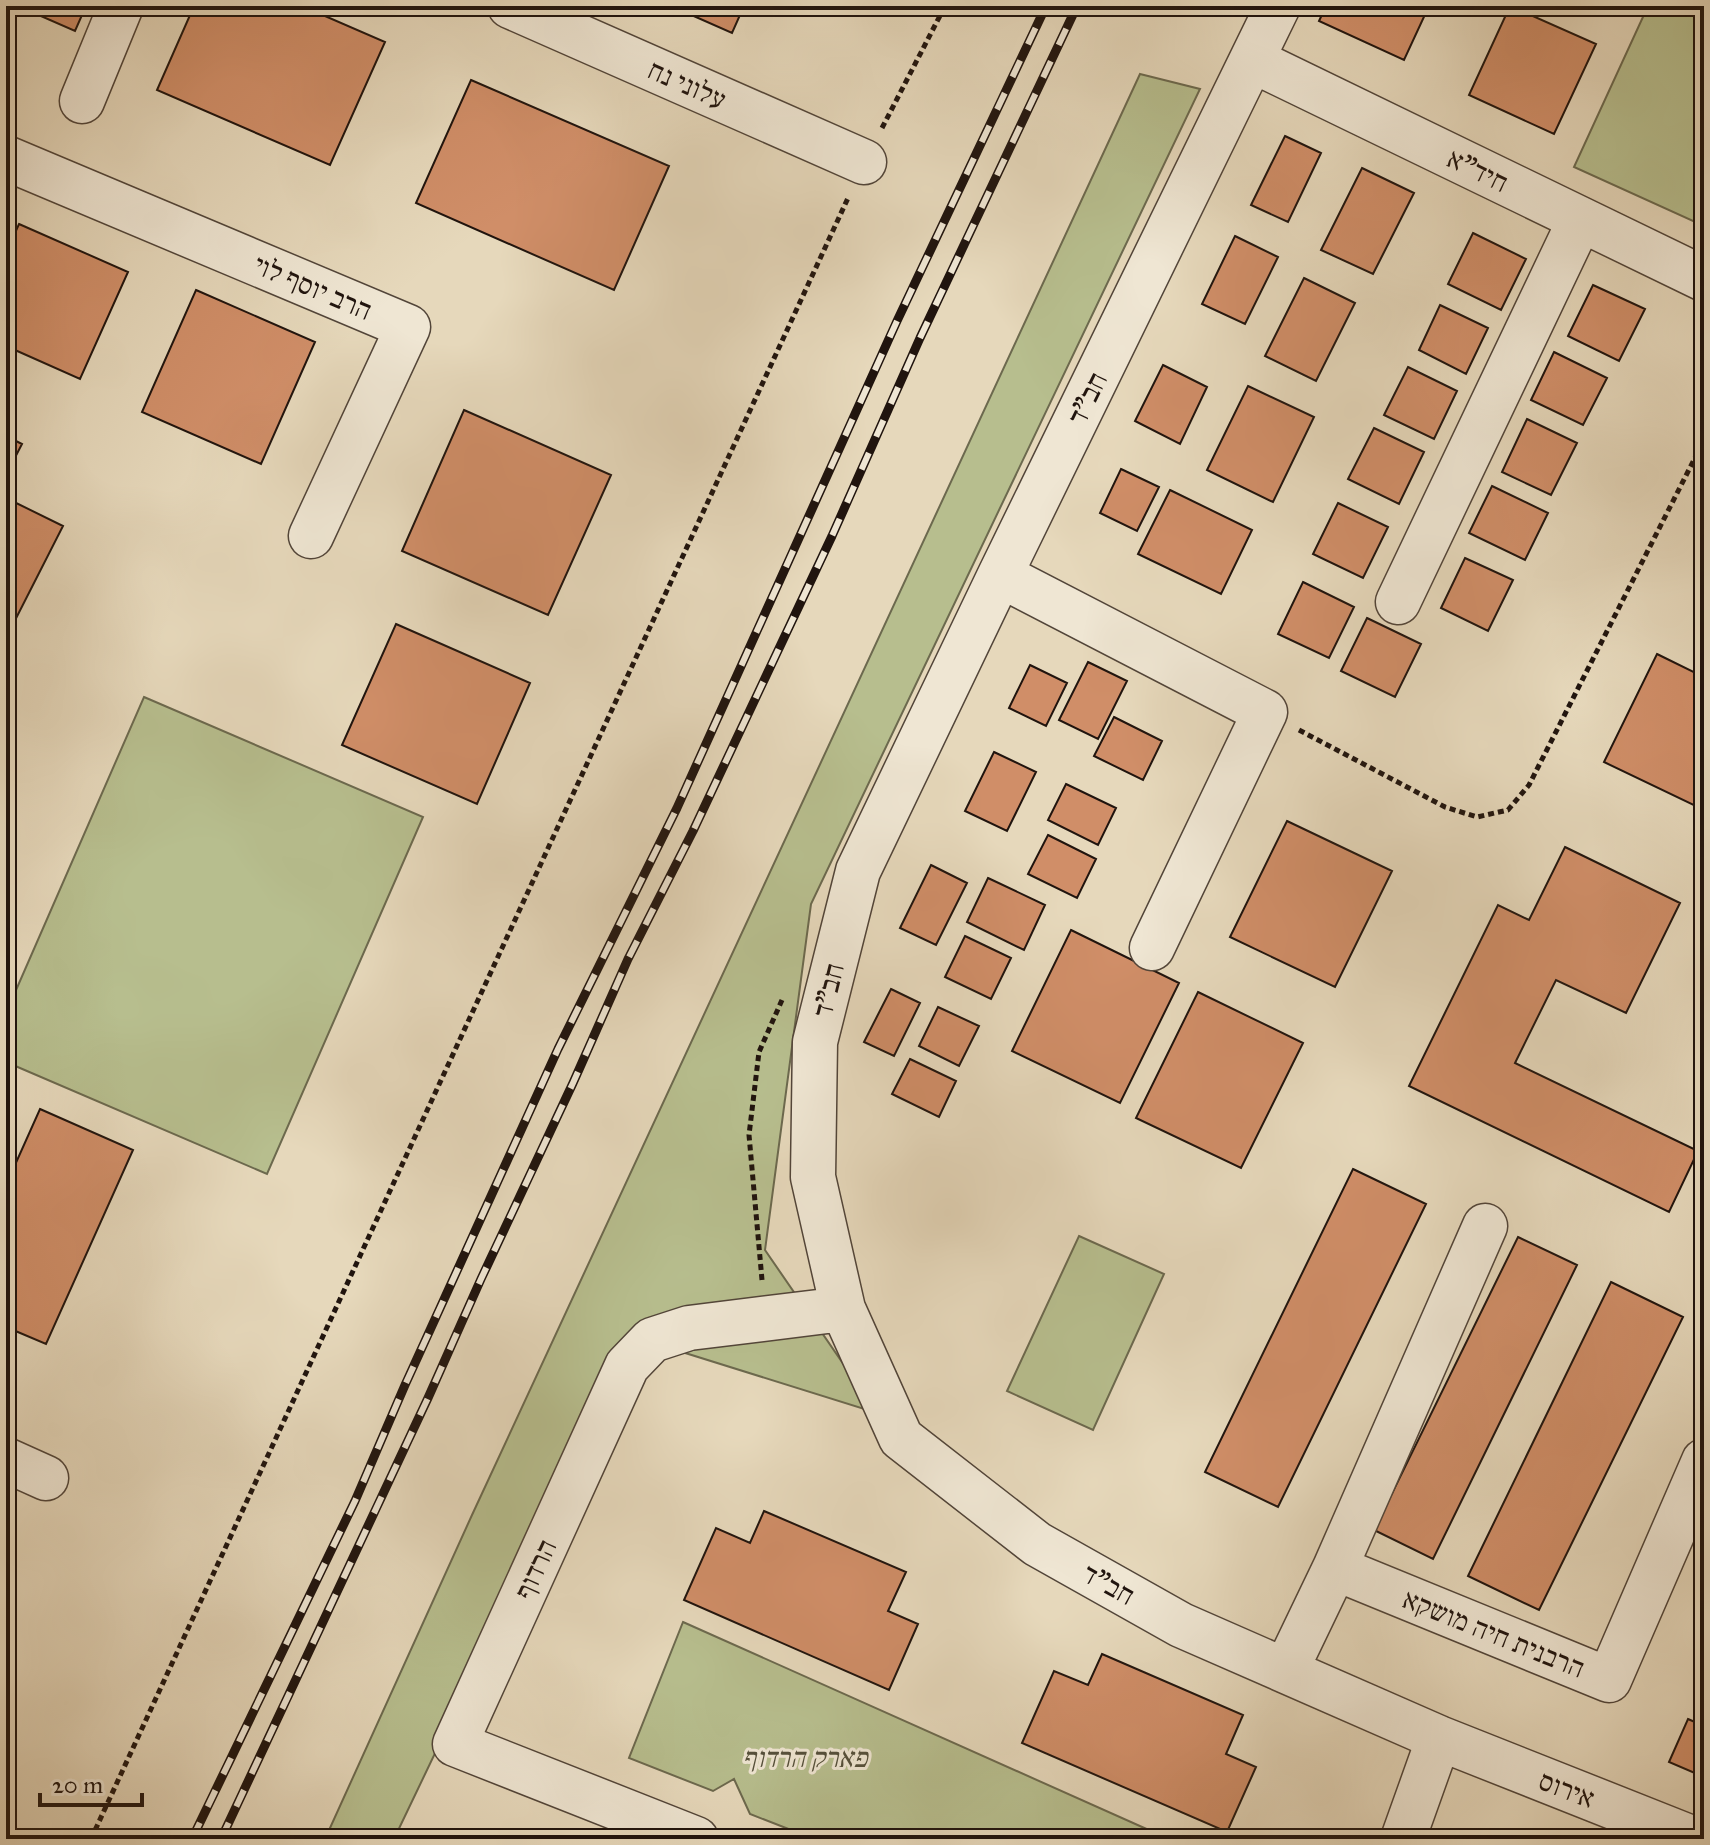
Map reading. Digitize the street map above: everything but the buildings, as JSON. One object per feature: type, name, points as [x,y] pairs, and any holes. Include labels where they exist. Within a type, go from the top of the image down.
[{"type":"street","points":[[82,101],[121,6]]},
{"type":"street","name":"עלוני נח","points":[[510,6],[864,162]]},
{"type":"street","name":"חב\"ד","points":[[1278,6],[858,871],[815,1042],[813,1177],[843,1309],[901,1438],[1037,1544],[1181,1625],[1439,1738]]},
{"type":"street","name":"חיד\"א","points":[[1252,60],[1704,279]]},
{"type":"street","name":"הרב יוסף לוי","points":[[6,158],[408,327],[311,536]]},
{"type":"street","points":[[1398,602],[1580,220]]},
{"type":"street","points":[[1000,575],[1265,712],[1152,948]]},
{"type":"street","points":[[1286,1670],[1335,1568],[1485,1226]]},
{"type":"street","name":"הרדוף","points":[[696,1839],[455,1744],[627,1366],[652,1340],[689,1328],[843,1309]]},
{"type":"street","points":[[6,1460],[46,1478]]},
{"type":"street","name":"הרבנית חיה מושקא","points":[[1335,1568],[1609,1680],[1704,1461]]},
{"type":"street","points":[[1403,1839],[1439,1738]]},
{"type":"street","name":"אירוס","points":[[1439,1738],[1694,1839]]},
{"type":"path","points":[[91,1839],[864,162],[945,6]]},
{"type":"path","points":[[1265,712],[1445,807],[1477,817],[1508,810],[1529,785],[1704,440]]},
{"type":"green space","points":[[1648,6],[1704,6],[1704,226],[1574,167]]},
{"type":"green space","points":[[1140,74],[1200,89],[811,904],[765,1250],[877,1413],[634,1337],[394,1839],[325,1839],[472,1515]]},
{"type":"green space","points":[[144,697],[423,817],[267,1174],[6,1062],[6,1013]]},
{"type":"green space","points":[[1079,1236],[1164,1274],[1093,1430],[1007,1391]]},
{"type":"green space","name":"פארק הרדוף","points":[[683,1622],[1169,1839],[814,1839],[750,1814],[734,1779],[713,1791],[629,1758]]},
{"type":"railway","points":[[192,1839],[355,1501],[558,1049],[677,808],[897,321],[1046,6]]},
{"type":"railway","points":[[221,1839],[428,1398],[628,959],[693,831],[832,536],[920,338],[1077,6]]}]
